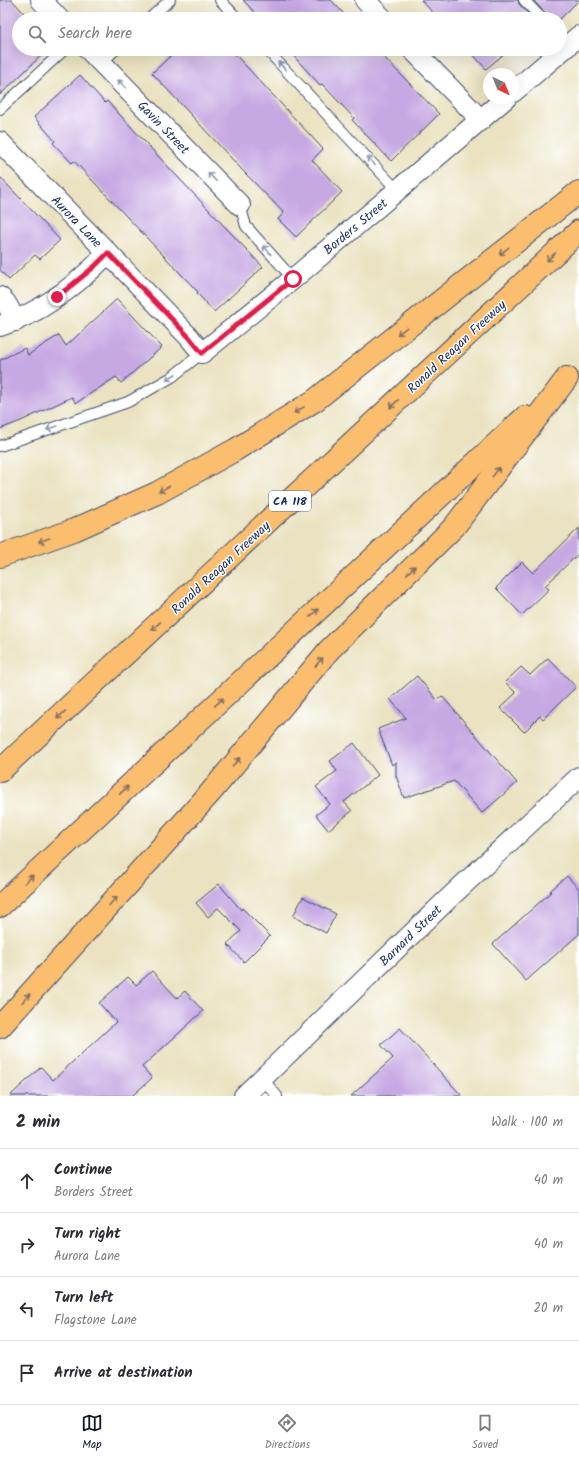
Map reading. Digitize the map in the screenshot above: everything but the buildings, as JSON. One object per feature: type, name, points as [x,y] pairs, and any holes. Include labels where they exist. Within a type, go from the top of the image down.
[{"type":"highway","points":[[0,556],[74,530],[157,493],[235,450],[307,406],[579,192]]},
{"type":"highway","name":"Ronald Reagan Freeway","points":[[0,771],[579,231]]},
{"type":"highway","points":[[0,906],[573,372]]},
{"type":"highway","points":[[0,1027],[210,792],[330,650],[454,528],[573,372]]},
{"type":"street","points":[[41,0],[52,12]]},
{"type":"street","points":[[365,0],[376,12]]},
{"type":"street","name":"Gavin Street","points":[[94,56],[240,205]]},
{"type":"street","points":[[419,56],[481,120]]},
{"type":"street","points":[[519,86],[552,56]]},
{"type":"street","name":"Borders Street","points":[[202,353],[293,279],[499,104]]},
{"type":"street","name":"Aurora Lane","points":[[0,142],[189,337],[202,353]]},
{"type":"street","points":[[0,297],[6,303],[8,324],[57,297],[94,267],[108,253]]},
{"type":"street","name":"Barnard Street","points":[[244,1096],[449,898],[579,777]]},
{"type":"lane","points":[[157,12],[170,0]]},
{"type":"lane","points":[[220,0],[231,12]]},
{"type":"lane","points":[[524,0],[535,12]]},
{"type":"lane","points":[[0,109],[57,56]]},
{"type":"lane","points":[[273,56],[398,190]]},
{"type":"lane","points":[[240,205],[246,226],[293,279]]},
{"type":"lane","points":[[0,446],[128,402],[172,377],[202,353]]},
{"type":"lane","points":[[263,1079],[277,1096]]},
{"type":"route","points":[[57,297],[94,267],[108,253],[189,337],[202,353],[293,279]]}]
